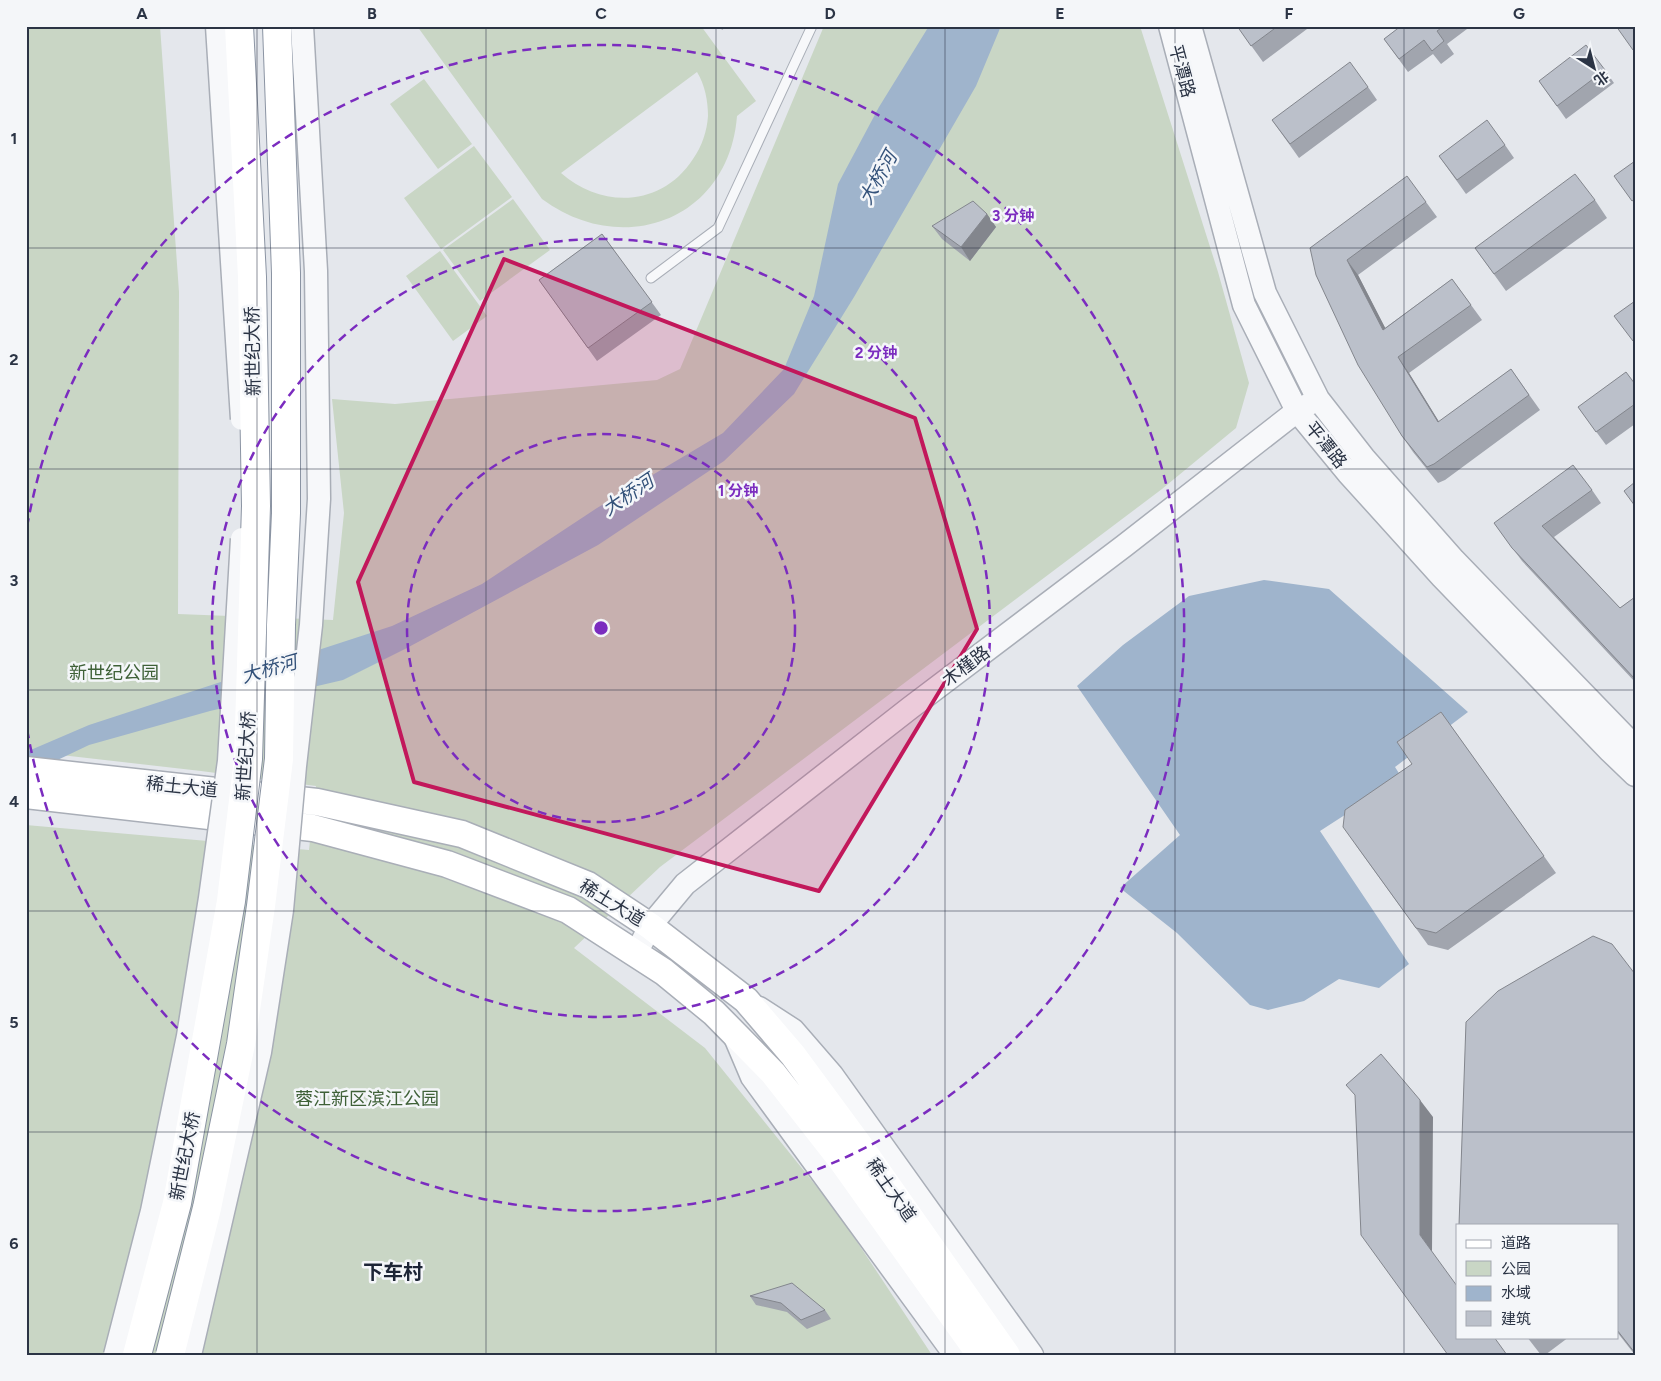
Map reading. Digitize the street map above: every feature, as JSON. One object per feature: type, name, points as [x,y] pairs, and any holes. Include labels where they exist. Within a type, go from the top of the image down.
[{"type":"highway","name":"新世纪大桥","points":[[138,1355],[180,1184],[231,901],[248,759],[256,506],[252,276],[239,26]]},
{"type":"highway","name":"新世纪大桥","points":[[170,1355],[207,1208],[241,1044],[261,906],[279,759],[281,625],[286,513],[286,273],[277,26]]},
{"type":"main road","name":"稀土大道","points":[[26,770],[317,802],[462,834],[588,886],[650,926],[746,1000],[793,1055],[860,1146],[1007,1355]]},
{"type":"main road","name":"稀土大道","points":[[26,795],[313,828],[447,864],[568,910],[664,972],[714,1013],[773,1073],[841,1160],[980,1355]]},
{"type":"street","points":[[114,1355],[152,1211],[188,1036],[210,898],[228,761],[245,481],[217,26]]},
{"type":"street","points":[[190,1355],[260,1052],[282,910],[295,766],[311,625],[319,499],[316,271],[302,26]]},
{"type":"street","name":"平潭路","points":[[1170,26],[1244,305],[1297,411],[1348,473],[1442,577],[1610,752],[1635,774]]},
{"type":"street","name":"平潭路","points":[[1190,26],[1265,293],[1318,399],[1364,458],[1454,560],[1635,747]]},
{"type":"street","name":"木槿路","points":[[636,954],[650,926],[685,884],[910,708],[1124,546],[1297,411],[1318,399]]},
{"type":"street","points":[[746,1000],[793,1030],[832,1075],[1032,1355]]},
{"type":"street","points":[[733,1032],[752,1077],[955,1355]]},
{"type":"lane","points":[[651,278],[718,228],[812,26]]},
{"type":"highlighted area","points":[[504,259],[915,418],[977,629],[819,891],[414,782],[358,582]]},
{"type":"green space","name":"蓉江新区滨江公园","points":[[26,26],[160,26],[179,292],[178,614],[333,620],[344,513],[332,399],[395,404],[657,380],[680,369],[824,26],[1140,26],[1218,272],[1249,383],[1236,428],[1162,489],[660,867],[574,948],[705,1048],[838,1213],[932,1355],[26,1355],[26,825],[309,850],[316,786],[26,751]]},
{"type":"green space","points":[[417,26],[701,26],[756,101],[737,116],[730,152],[715,181],[693,204],[667,219],[637,227],[606,226],[573,217],[542,199]],"holes":[[[697,72],[706,93],[707,122],[704,138],[699,149],[680,175],[665,186],[648,194],[631,198],[595,193],[577,185],[561,173]]]},
{"type":"green space","points":[[424,79],[472,144],[438,169],[390,104]]},
{"type":"green space","points":[[474,146],[512,197],[441,249],[404,198]]},
{"type":"green space","points":[[513,199],[550,250],[480,301],[443,250]]},
{"type":"green space","points":[[440,251],[487,316],[453,341],[406,276]]},
{"type":"water","name":"大桥河","points":[[929,26],[1001,26],[976,86],[854,297],[794,394],[724,461],[598,545],[405,649],[343,680],[210,711],[89,745],[26,775],[26,752],[89,725],[392,626],[482,584],[597,508],[723,433],[784,369],[814,296],[838,184],[879,107]]},
{"type":"water","points":[[1264,580],[1329,589],[1468,712],[1395,767],[1402,778],[1320,831],[1409,964],[1379,988],[1339,979],[1304,1001],[1268,1010],[1250,1005],[1177,933],[1120,888],[1180,835],[1077,686],[1123,645],[1189,596]]},
{"type":"building","points":[[1237,26],[1278,26],[1251,46]]},
{"type":"building","points":[[1401,26],[1444,26],[1437,31],[1444,41],[1432,51],[1424,40],[1399,59],[1384,39]]},
{"type":"building","points":[[1616,26],[1635,26],[1635,48],[1633,50]]},
{"type":"building","points":[[1586,45],[1605,70],[1557,106],[1539,81]]},
{"type":"building","points":[[1350,62],[1368,87],[1290,144],[1272,120]]},
{"type":"building","points":[[1487,120],[1505,145],[1457,180],[1439,156]]},
{"type":"building","points":[[1635,161],[1635,199],[1632,201],[1614,176]]},
{"type":"building","points":[[1575,174],[1595,200],[1494,274],[1475,248]]},
{"type":"building","points":[[1407,176],[1426,202],[1347,260],[1383,330],[1452,279],[1471,305],[1398,357],[1438,422],[1511,369],[1529,395],[1434,464],[1427,467],[1402,436],[1358,365],[1316,275],[1310,248]]},
{"type":"building","points":[[973,201],[987,214],[961,247],[932,226]]},
{"type":"building","points":[[602,234],[652,302],[588,348],[539,280]]},
{"type":"building","points":[[1635,301],[1635,339],[1633,341],[1614,316]]},
{"type":"building","points":[[1626,372],[1635,384],[1635,404],[1596,432],[1578,407]]},
{"type":"building","points":[[1573,465],[1592,490],[1542,526],[1620,608],[1635,597],[1635,679],[1512,548],[1494,523]]},
{"type":"building","points":[[1635,482],[1635,506],[1624,491]]},
{"type":"building","points":[[1441,712],[1544,856],[1436,933],[1416,928],[1343,827],[1345,810],[1412,764],[1397,742]]},
{"type":"building","points":[[1593,936],[1612,944],[1635,974],[1635,1353],[1618,1331],[1618,1224],[1459,1224],[1466,1022],[1498,991]]},
{"type":"building","points":[[1381,1054],[1420,1100],[1420,1235],[1456,1285],[1456,1338],[1495,1338],[1507,1355],[1448,1355],[1361,1235],[1355,1095],[1346,1085]]},
{"type":"building","points":[[792,1283],[825,1310],[801,1320],[781,1303],[750,1296]]},
{"type":"district","name":"下车村","points":[[393,1272]]},
{"type":"park label","name":"新世纪公园","points":[[114,673]]}]
